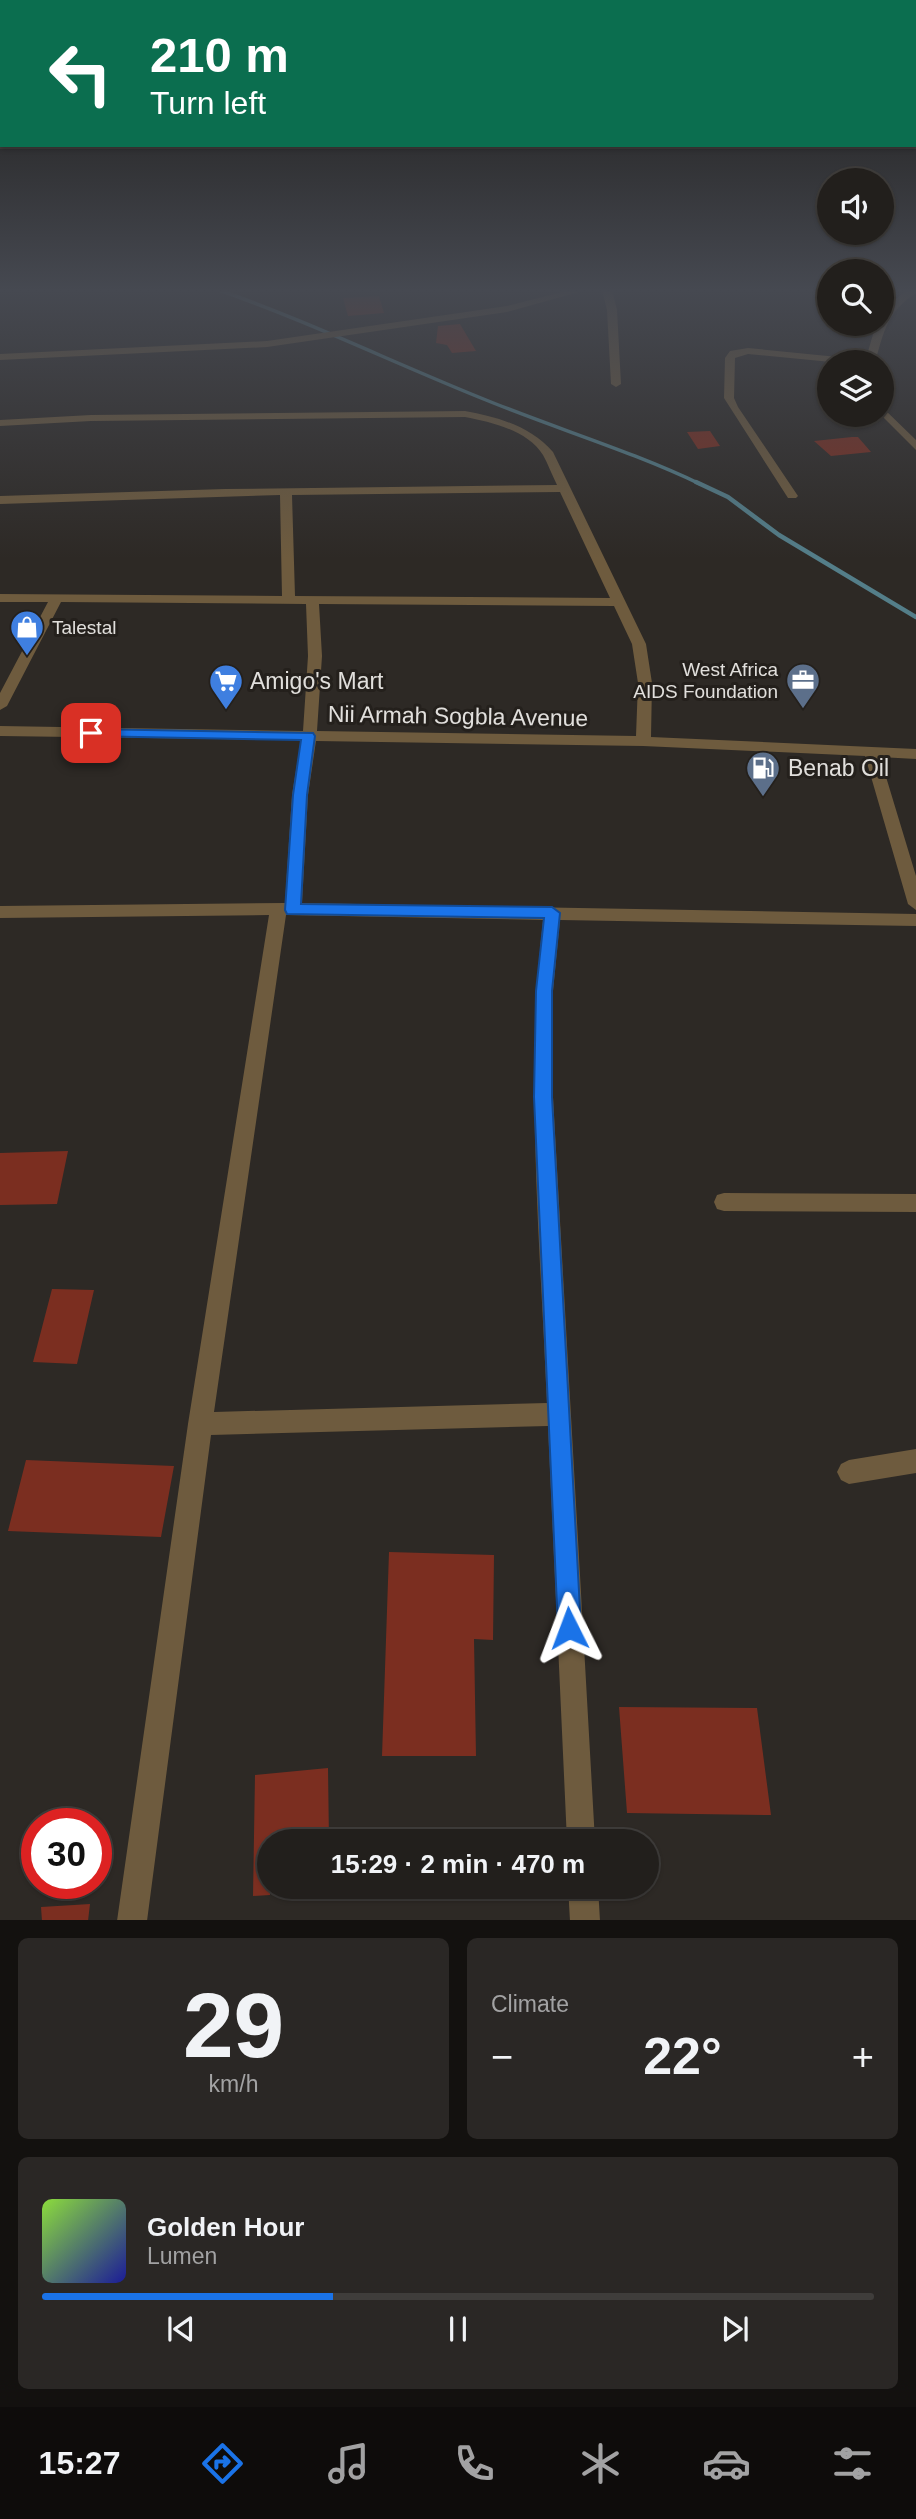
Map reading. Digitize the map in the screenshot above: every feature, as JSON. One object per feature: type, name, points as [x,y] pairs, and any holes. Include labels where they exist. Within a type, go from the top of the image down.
[{"type":"street","points":[[616,380],[616,384]]},
{"type":"street","points":[[729,380],[729,398],[733,407],[792,496]]},
{"type":"street","points":[[0,423],[91,418],[465,414],[505,423],[537,441],[547,452],[639,644],[645,683],[643,741]]},
{"type":"street","points":[[894,423],[916,447]]},
{"type":"street","points":[[0,500],[564,488]]},
{"type":"street","points":[[286,492],[289,600]]},
{"type":"street","points":[[0,598],[620,602]]},
{"type":"street","points":[[0,706],[57,598]]},
{"type":"street","points":[[132,1920],[200,1424],[285,910],[313,712],[315,656],[312,600]]},
{"type":"street","name":"Nii Armah Sogbla Avenue","points":[[0,731],[643,741],[916,754]]},
{"type":"street","points":[[871,751],[916,904]]},
{"type":"street","points":[[0,912],[285,910],[916,920]]},
{"type":"street","points":[[552,913],[544,991],[543,1097],[580,1829]]},
{"type":"street","points":[[724,1202],[916,1203]]},
{"type":"street","points":[[200,1424],[558,1414]]},
{"type":"street","points":[[849,1472],[916,1461]]},
{"type":"street","points":[[584,1899],[585,1920]]},
{"type":"building","points":[[710,431],[720,446],[698,449],[687,432]]},
{"type":"building","points":[[858,437],[871,452],[831,456],[814,441]]},
{"type":"building","points":[[68,1151],[57,1204],[0,1205],[0,1153]]},
{"type":"building","points":[[52,1289],[94,1290],[77,1364],[33,1362]]},
{"type":"building","points":[[26,1460],[174,1466],[161,1537],[8,1531]]},
{"type":"building","points":[[389,1552],[494,1555],[493,1640],[474,1639],[476,1756],[382,1756]]},
{"type":"building","points":[[619,1707],[757,1708],[771,1815],[627,1813]]},
{"type":"building","points":[[328,1768],[329,1829],[257,1829],[257,1896],[253,1896],[255,1775]]},
{"type":"building","points":[[90,1904],[88,1920],[42,1920],[41,1907]]},
{"type":"waterway","points":[[437,380],[700,484]]},
{"type":"waterway","points":[[696,482],[728,497],[779,535],[916,617]]},
{"type":"place","name":"Talestal","points":[[27,657]]},
{"type":"place","name":"West Africa AIDS Foundation","points":[[803,710]]},
{"type":"place","name":"Amigo's Mart","points":[[226,711]]},
{"type":"place","name":"Benab Oil","points":[[763,798]]},
{"type":"route","points":[[91,733],[308,736],[300,795],[293,910],[552,913],[544,991],[543,1097],[569,1628]]}]
